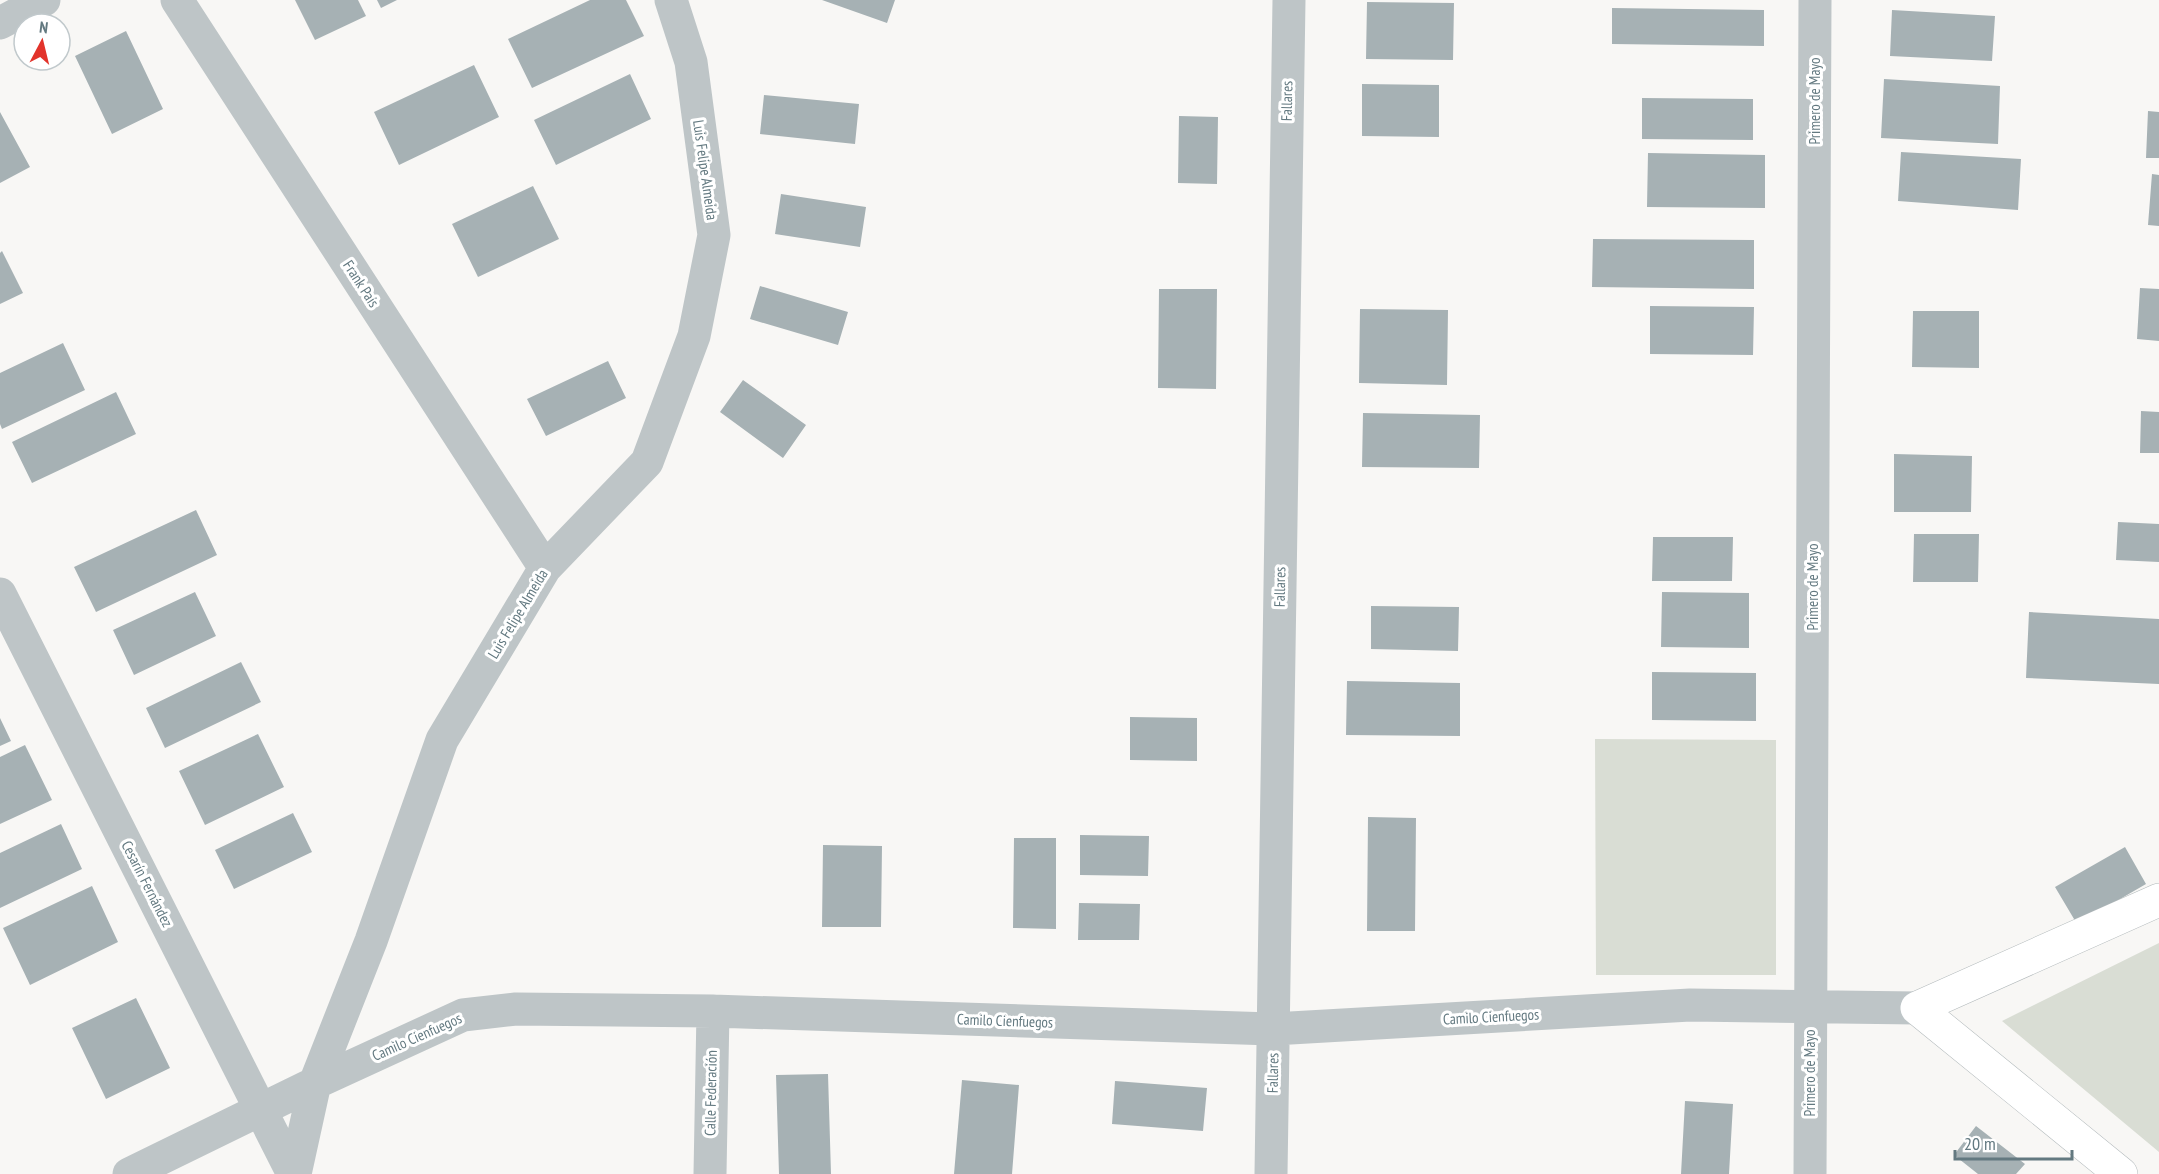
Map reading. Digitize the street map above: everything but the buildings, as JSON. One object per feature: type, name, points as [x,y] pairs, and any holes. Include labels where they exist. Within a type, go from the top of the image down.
[{"type":"main road","points":[[2121,1174],[1917,1008],[2159,900]]},
{"type":"street","points":[[0,23],[44,0]]},
{"type":"street","name":"Frank País","points":[[177,0],[545,568]]},
{"type":"street","name":"Luis Felipe Almeida","points":[[294,1174],[315,1083],[371,941],[442,740],[545,568],[646,462],[694,336],[714,235],[691,62],[671,0]]},
{"type":"street","name":"Fallares","points":[[1271,1174],[1289,0]]},
{"type":"street","name":"Primero de Mayo","points":[[1810,1174],[1815,0]]},
{"type":"street","name":"Cesarín Fernández","points":[[0,594],[294,1174]]},
{"type":"street","name":"Camilo Cienfuegos","points":[[129,1174],[260,1108],[463,1015],[516,1009],[713,1011],[1274,1029],[1690,1005],[1917,1008]]},
{"type":"street","name":"Calle Federación","points":[[710,1174],[713,1011]]},
{"type":"shaded area","points":[[1595,739],[1776,740],[1776,975],[1596,975]]},
{"type":"shaded area","points":[[2159,943],[2159,1152],[2002,1021]]}]
